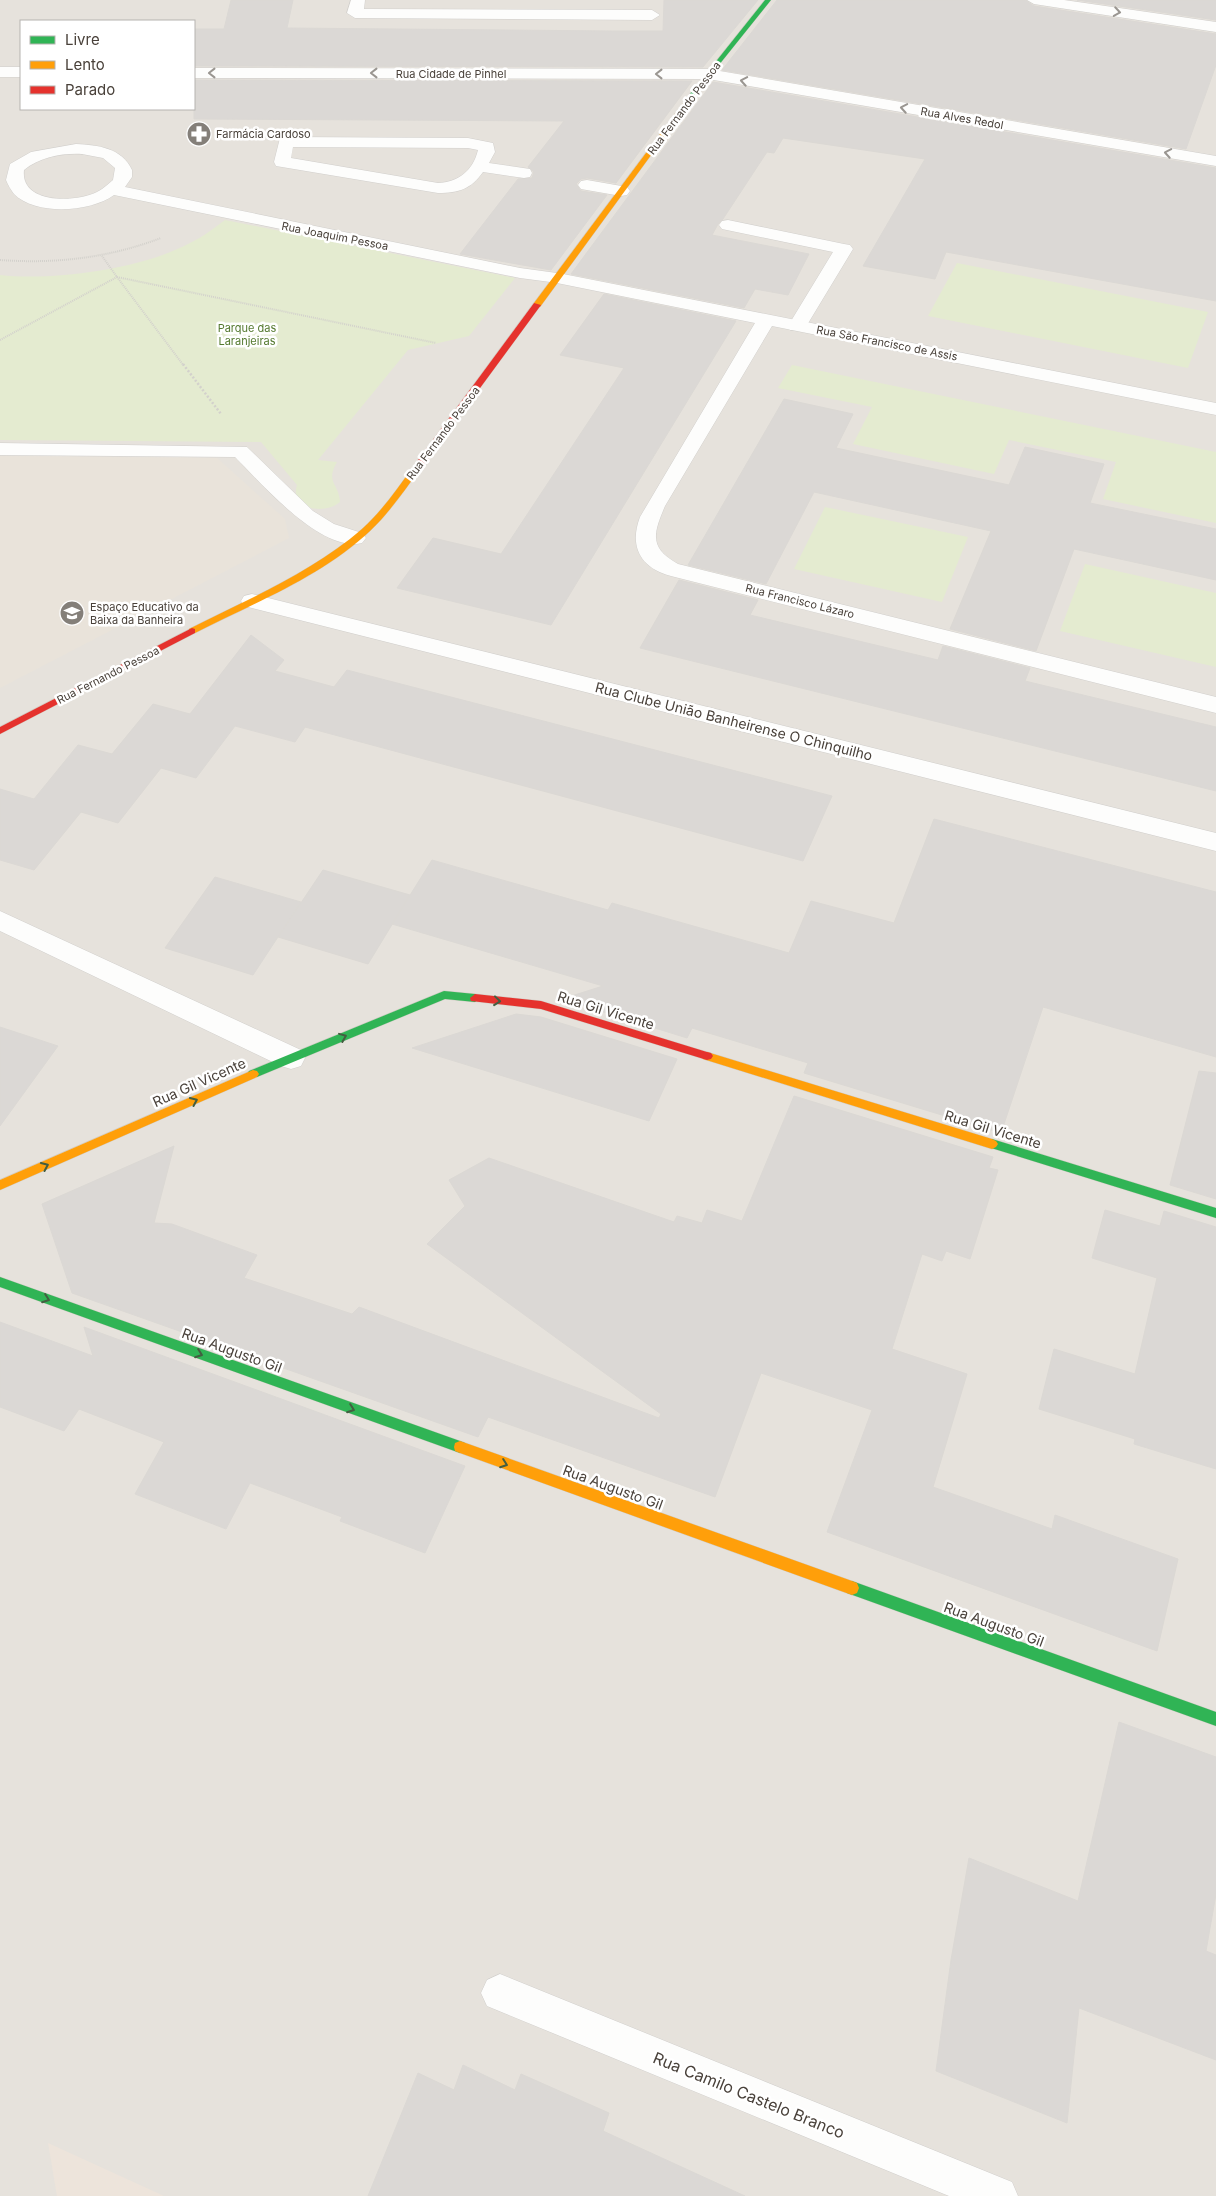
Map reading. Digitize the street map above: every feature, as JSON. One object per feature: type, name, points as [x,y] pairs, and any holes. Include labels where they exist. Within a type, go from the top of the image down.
[{"type":"street","points":[[358,0],[355,13],[652,15]]},
{"type":"street","name":"Rua Fernando Pessoa","points":[[0,730],[306,572],[355,538],[383,513],[708,74],[768,0]]},
{"type":"street","points":[[1034,0],[1216,28]]},
{"type":"street","points":[[0,72],[20,72]]},
{"type":"street","name":"Rua Cidade de Pinhel","points":[[195,73],[708,74]]},
{"type":"street","name":"Rua Alves Redol","points":[[708,74],[1216,161]]},
{"type":"street","points":[[286,142],[468,143],[487,147],[487,154],[479,166],[468,182],[454,188],[438,188],[282,162],[286,142]]},
{"type":"street","points":[[76,149],[95,150],[110,155],[120,162],[124,171],[122,180],[113,190],[98,198],[80,203],[42,204],[15,195],[9,187],[9,178],[14,169],[40,154],[76,149]]},
{"type":"street","points":[[479,166],[524,173]]},
{"type":"street","points":[[587,185],[621,191]]},
{"type":"street","name":"Rua Joaquim Pessoa","points":[[113,190],[511,271],[558,278]]},
{"type":"street","points":[[728,225],[844,249],[797,326]]},
{"type":"street","name":"Rua São Francisco de Assis","points":[[558,278],[1216,409]]},
{"type":"street","name":"Rua Francisco Lázaro","points":[[767,320],[655,506],[645,527],[644,539],[647,551],[655,562],[670,569],[1216,705]]},
{"type":"street","points":[[0,449],[240,451],[306,515],[327,529],[355,538]]},
{"type":"street","name":"Rua Clube União Banheirense O Chinquilho","points":[[252,601],[1216,842]]},
{"type":"street","points":[[0,920],[291,1058]]},
{"type":"street","name":"Rua Gil Vicente","points":[[0,1185],[291,1058],[444,996],[541,1006],[1216,1213]]},
{"type":"street","name":"Rua Augusto Gil","points":[[0,1282],[1216,1720]]},
{"type":"street","name":"Rua Camilo Castelo Branco","points":[[500,1993],[998,2196]]},
{"type":"path","points":[[0,260],[63,261],[102,256],[140,247],[169,235],[208,210]]},
{"type":"path","points":[[102,256],[224,418]]},
{"type":"path","points":[[0,340],[117,277],[436,343]]},
{"type":"shaded area","points":[[0,0],[1216,0],[1216,2196],[0,2196]]},
{"type":"shaded area","name":"Espaço Educativo da Baixa da Banheira","points":[[0,456],[217,458],[285,519],[289,538],[0,688]]},
{"type":"shaded area","points":[[48,2143],[164,2196],[57,2196]]},
{"type":"green space","name":"Parque das Laranjeiras","points":[[225,220],[515,278],[469,336],[408,350],[318,460],[337,462],[332,479],[340,502],[334,506],[318,509],[303,505],[298,500],[296,493],[297,485],[261,442],[0,440],[0,275],[46,276],[71,274],[97,271],[148,260],[190,243]]},
{"type":"green space","points":[[957,263],[1208,312],[1188,368],[928,316]]},
{"type":"green space","points":[[792,365],[1216,452],[1216,523],[1103,499],[1116,462],[1009,440],[994,474],[853,444],[872,407],[778,388]]},
{"type":"green space","points":[[825,507],[968,537],[942,602],[794,569]]},
{"type":"green space","points":[[1085,564],[1216,593],[1216,667],[1060,631]]},
{"type":"building","points":[[231,0],[293,0],[287,28],[663,31],[664,0],[758,0],[703,67],[195,66],[195,29],[224,29]]},
{"type":"building","points":[[777,0],[1025,0],[1034,6],[1216,34],[1216,65],[1186,149],[722,70]]},
{"type":"building","points":[[1077,0],[1216,0],[1216,20]]},
{"type":"building","points":[[195,80],[692,81],[616,183],[587,178],[581,179],[576,184],[581,191],[607,195],[551,270],[460,254],[518,179],[532,178],[534,172],[528,167],[564,121],[194,119]]},
{"type":"building","points":[[713,82],[1216,168],[1216,301],[946,252],[935,279],[863,266],[925,159],[783,138],[774,153],[767,152],[712,235],[809,254],[788,295],[755,289],[744,308],[571,274]]},
{"type":"building","points":[[604,294],[736,321],[551,625],[397,588],[433,538],[501,554],[624,368],[560,355]]},
{"type":"building","points":[[784,399],[853,414],[836,448],[1009,485],[1025,447],[1104,464],[1090,503],[1216,529],[1216,580],[1074,549],[1036,651],[950,629],[991,531],[814,492],[766,584],[688,565]]},
{"type":"building","points":[[679,580],[758,600],[750,615],[938,660],[943,646],[1030,668],[1025,681],[1216,727],[1216,791],[640,648]]},
{"type":"building","points":[[251,635],[284,660],[275,671],[334,687],[347,670],[832,796],[803,861],[305,727],[295,742],[235,726],[196,778],[161,768],[118,823],[81,812],[34,870],[0,860],[0,789],[34,799],[78,745],[112,754],[153,704],[190,714]]},
{"type":"building","points":[[934,819],[1216,892],[1216,1057],[1043,1007],[1001,1133],[804,1073],[808,1063],[692,1028],[687,1038],[562,999],[603,986],[392,924],[432,860],[608,910],[612,903],[789,953],[811,901],[894,923]]},
{"type":"building","points":[[323,870],[410,895],[368,964],[278,937]]},
{"type":"building","points":[[215,877],[301,902],[253,975],[165,948]]},
{"type":"building","points":[[516,1014],[541,1017],[677,1059],[649,1121],[412,1048]]},
{"type":"building","points":[[0,1027],[58,1046],[0,1126]]},
{"type":"building","points":[[1199,1071],[1216,1073],[1216,1199],[1170,1185]]},
{"type":"building","points":[[794,1096],[993,1157],[989,1168],[998,1170],[970,1259],[946,1251],[942,1261],[922,1254],[892,1349],[967,1374],[933,1487],[1052,1529],[1055,1515],[1178,1559],[1157,1651],[827,1532],[872,1410],[761,1373],[715,1497],[488,1417],[478,1437],[72,1293],[42,1204],[174,1146],[154,1223],[172,1224],[257,1255],[244,1278],[352,1314],[359,1307],[659,1418],[661,1414],[427,1244],[465,1206],[449,1180],[489,1158],[674,1222],[677,1216],[702,1223],[707,1210],[742,1221]]},
{"type":"building","points":[[1105,1210],[1160,1226],[1164,1211],[1216,1227],[1216,1469],[1134,1444],[1135,1439],[1039,1409],[1054,1349],[1135,1374],[1157,1278],[1092,1258]]},
{"type":"building","points":[[0,1322],[93,1356],[84,1327],[465,1466],[425,1553],[340,1521],[342,1517],[250,1483],[226,1529],[135,1494],[164,1442],[79,1409],[64,1431],[0,1407]]},
{"type":"building","points":[[1119,1722],[1216,1757],[1216,1894],[1206,1951],[1216,1955],[1216,2060],[1079,2008],[1067,2123],[936,2071],[951,1960],[969,1858],[1078,1901]]},
{"type":"building","points":[[463,2065],[515,2090],[521,2074],[609,2113],[603,2131],[745,2196],[368,2196],[418,2073],[454,2090]]},
{"type":"traffic: fast","points":[[692,95],[768,0]]},
{"type":"traffic: fast","points":[[253,1074],[444,995],[475,998]]},
{"type":"traffic: fast","points":[[992,1144],[1216,1213]]},
{"type":"traffic: fast","points":[[0,1282],[460,1447]]},
{"type":"traffic: fast","points":[[852,1588],[1216,1719]]},
{"type":"traffic: slow","points":[[537,305],[692,95]]},
{"type":"traffic: slow","points":[[192,631],[294,579],[343,548],[384,512],[416,469]]},
{"type":"traffic: slow","points":[[707,1056],[992,1144]]},
{"type":"traffic: slow","points":[[0,1185],[253,1074]]},
{"type":"traffic: slow","points":[[460,1447],[852,1588]]},
{"type":"traffic: jam","points":[[416,469],[537,305]]},
{"type":"traffic: jam","points":[[0,731],[192,631]]},
{"type":"traffic: jam","points":[[475,998],[541,1005],[707,1056]]},
{"type":"place","name":"Farmácia Cardoso","points":[[199,134]]},
{"type":"place","name":"Espaço Educativo da Baixa da Banheira","points":[[72,613]]}]
